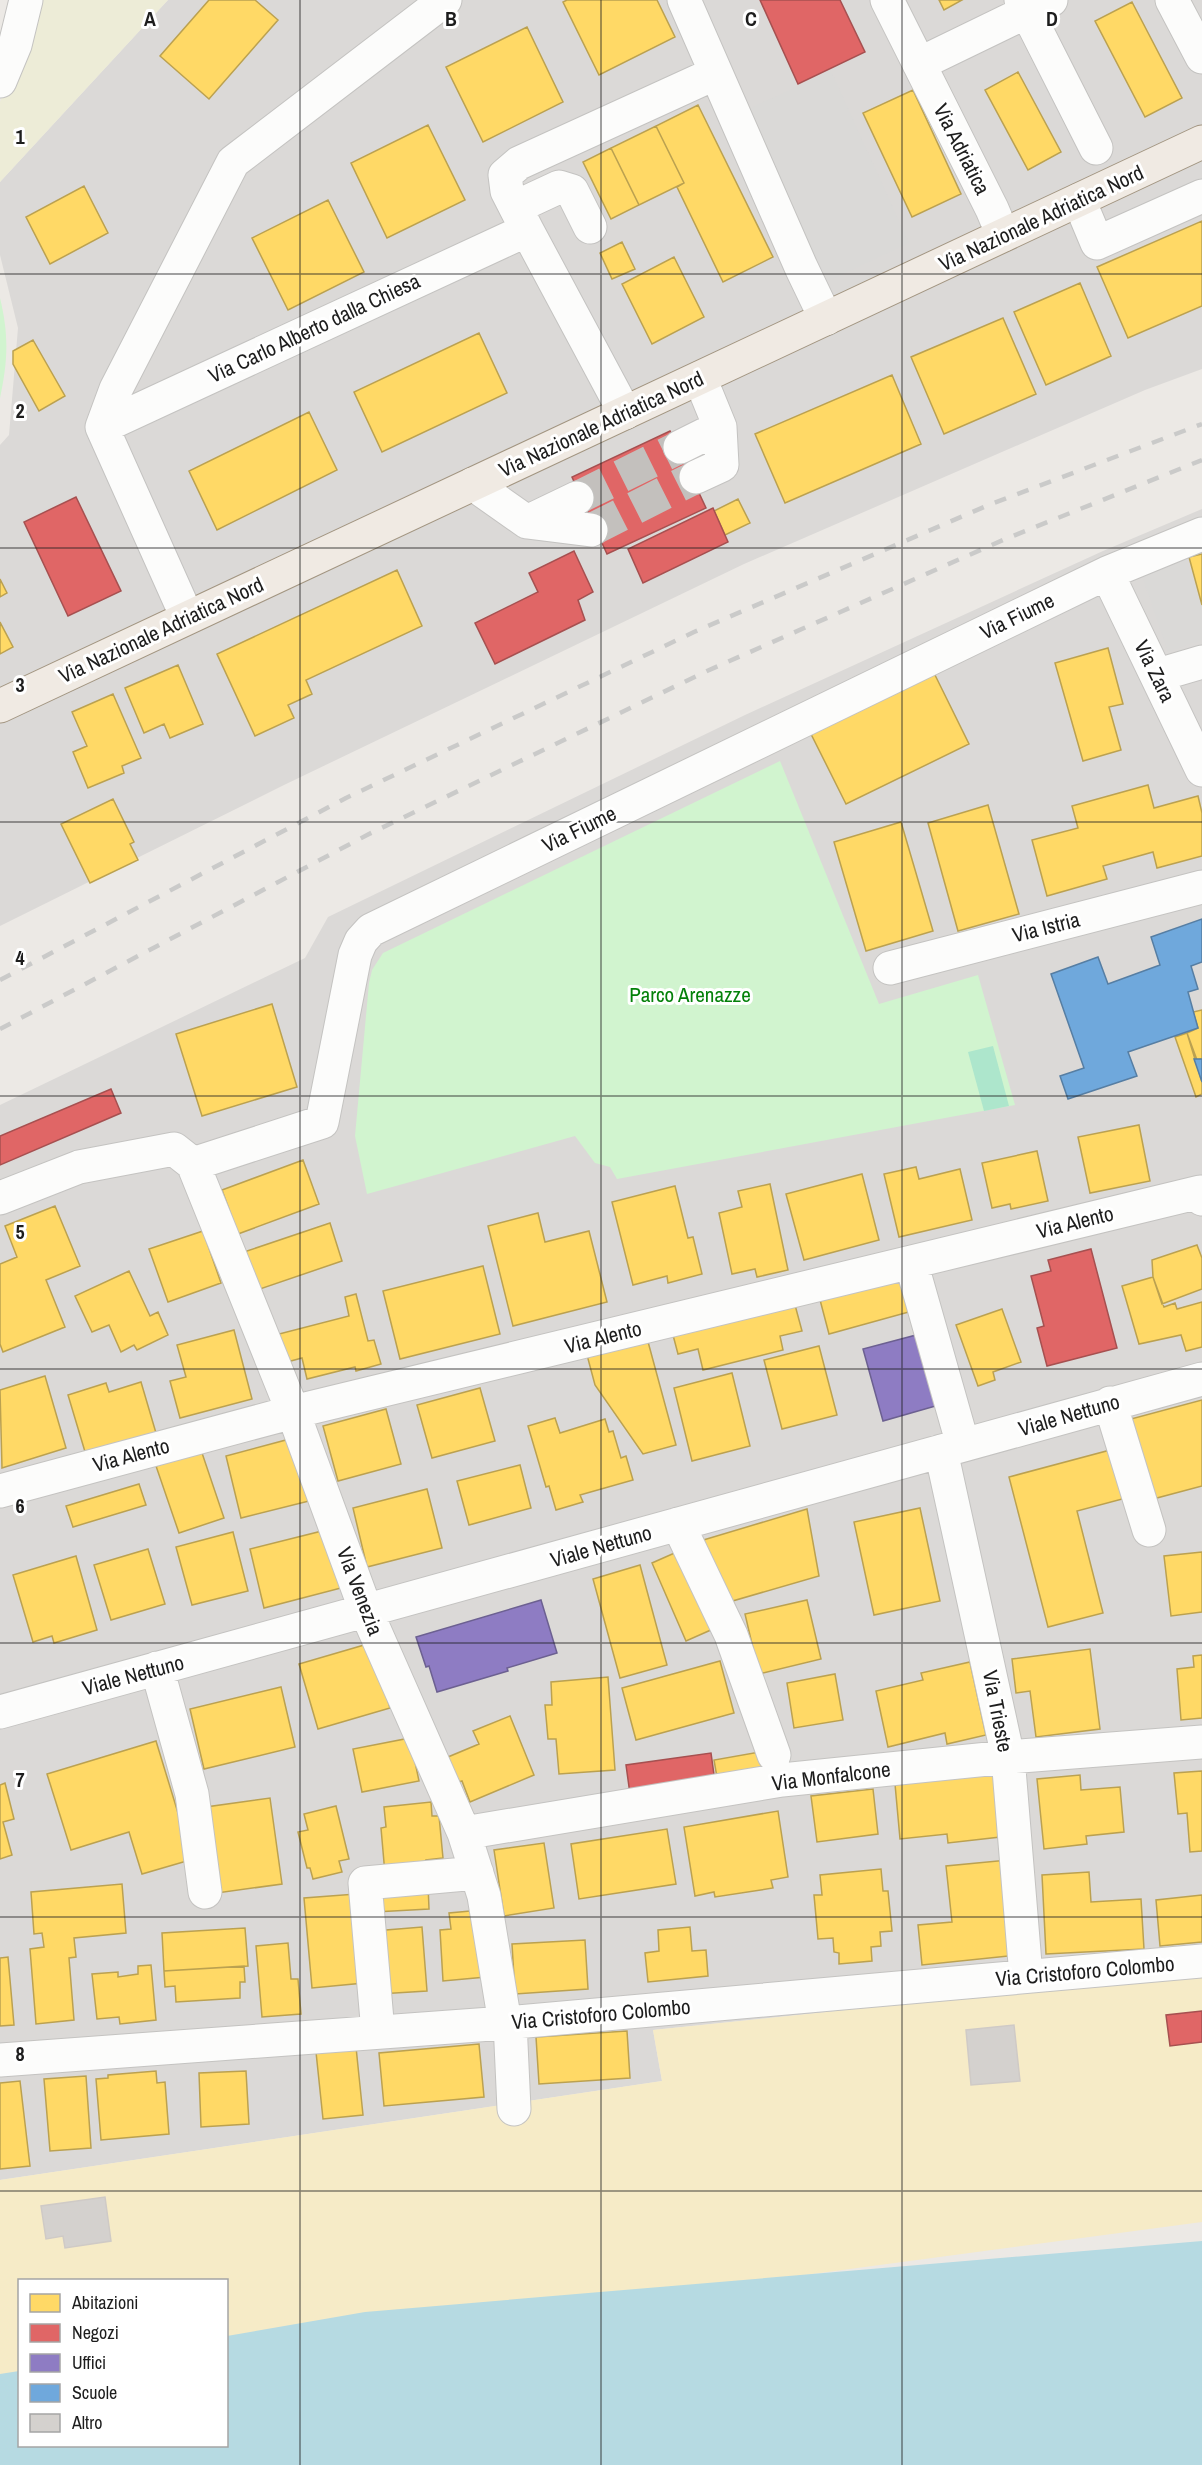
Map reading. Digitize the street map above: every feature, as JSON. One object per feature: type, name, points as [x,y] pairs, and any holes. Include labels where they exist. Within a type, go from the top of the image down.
[{"type":"main road","name":"Via Nazionale Adriatica Nord","points":[[0,706],[1202,142]]},
{"type":"street","points":[[0,81],[15,45],[26,0]]},
{"type":"street","points":[[187,617],[102,427],[140,386],[251,174],[267,138],[445,0]]},
{"type":"street","points":[[684,0],[826,319]]},
{"type":"street","name":"Via Adriatica","points":[[887,0],[1003,235]]},
{"type":"street","points":[[1172,0],[1202,57]]},
{"type":"street","points":[[919,64],[1033,4],[1096,148]]},
{"type":"street","points":[[625,413],[521,218],[507,190],[505,175],[519,163],[716,73]]},
{"type":"street","name":"Via Carlo Alberto dalla Chiesa","points":[[102,427],[521,218],[559,187],[572,191],[590,227]]},
{"type":"street","points":[[1079,200],[1097,243],[1202,196]]},
{"type":"street","points":[[696,477],[722,465],[720,428],[700,378]]},
{"type":"street","points":[[680,447],[720,428]]},
{"type":"street","points":[[473,484],[527,522],[591,530]]},
{"type":"street","points":[[527,522],[577,498]]},
{"type":"street","name":"Via Fiume","points":[[193,1164],[322,1122],[356,955],[361,941],[371,930],[1107,573],[1202,534]]},
{"type":"street","name":"Via Zara","points":[[1107,573],[1202,770]]},
{"type":"street","points":[[1158,675],[1202,662]]},
{"type":"street","name":"Via Istria","points":[[890,968],[1202,887]]},
{"type":"street","points":[[0,1198],[79,1167],[174,1149],[193,1164]]},
{"type":"street","name":"Via Venezia","points":[[193,1164],[293,1412],[366,1611],[464,1833],[484,1896],[508,2022],[514,2109]]},
{"type":"street","name":"Via Alento","points":[[0,1491],[293,1412],[1200,1192],[1202,1198]]},
{"type":"street","name":"Via Trieste","points":[[911,1262],[952,1448],[1008,1756],[1026,1976]]},
{"type":"street","name":"Viale Nettuno","points":[[0,1712],[1202,1379]]},
{"type":"street","points":[[1110,1403],[1149,1530]]},
{"type":"street","points":[[678,1524],[731,1635],[774,1755]]},
{"type":"street","points":[[157,1668],[192,1794],[205,1892]]},
{"type":"street","name":"Via Monfalcone","points":[[464,1833],[782,1780],[1008,1756],[1202,1742]]},
{"type":"street","points":[[378,2032],[365,1883],[477,1873]]},
{"type":"street","name":"Via Cristoforo Colombo","points":[[0,2060],[508,2022],[1202,1961]]},
{"type":"shaded area","points":[[168,0],[1202,0],[1202,369],[1145,390],[744,564],[284,785],[0,926],[0,445],[9,435],[18,328],[0,255],[0,182]]},
{"type":"shaded area","points":[[831,71],[909,243],[824,283],[746,110]]},
{"type":"shaded area","points":[[1202,509],[1202,1973],[653,2030],[662,2081],[0,2180],[0,1105],[305,958],[328,917],[745,715],[1103,551]]},
{"type":"shaded area","points":[[1185,557],[1202,606],[1202,640],[1168,652],[1141,573]]},
{"type":"green space","points":[[35,0],[168,0],[0,182],[0,102],[31,20]]},
{"type":"green space","points":[[0,298],[5,324],[6,348],[5,372],[0,398]]},
{"type":"green space","name":"Parco Arenazze","points":[[780,761],[879,1004],[978,975],[1015,1105],[617,1179],[610,1167],[595,1163],[575,1136],[367,1194],[355,1136],[369,983],[372,970],[383,953]]},
{"type":"green space","points":[[993,1046],[1009,1106],[984,1111],[968,1052]]},
{"type":"sand","points":[[1202,1973],[1202,2222],[228,2352],[228,2279],[18,2279],[18,2380],[0,2383],[0,2180],[662,2081],[653,2030]]},
{"type":"water","points":[[1202,2241],[1202,2465],[0,2465],[0,2374],[18,2371],[18,2447],[228,2447],[228,2336],[365,2312]]},
{"type":"building: Abitazioni","points":[[209,0],[255,0],[278,20],[209,99],[160,56]]},
{"type":"building: Abitazioni","points":[[567,0],[657,0],[675,37],[599,75],[563,2]]},
{"type":"building: Abitazioni","points":[[939,0],[962,0],[944,10]]},
{"type":"building: Abitazioni","points":[[1132,2],[1182,98],[1145,117],[1095,21]]},
{"type":"building: Abitazioni","points":[[527,27],[563,102],[483,142],[446,67]]},
{"type":"building: Abitazioni","points":[[1018,72],[1061,152],[1028,170],[985,90]]},
{"type":"building: Abitazioni","points":[[913,90],[961,194],[912,217],[863,113]]},
{"type":"building: Abitazioni","points":[[698,105],[773,257],[723,282],[677,187],[684,183],[656,126]]},
{"type":"building: Abitazioni","points":[[428,125],[465,200],[387,238],[351,163]]},
{"type":"building: Abitazioni","points":[[656,126],[684,183],[639,205],[611,148]]},
{"type":"building: Abitazioni","points":[[611,148],[639,205],[611,219],[583,162]]},
{"type":"building: Abitazioni","points":[[84,186],[108,233],[50,264],[26,217]]},
{"type":"building: Abitazioni","points":[[328,200],[364,272],[288,310],[252,238]]},
{"type":"building: Abitazioni","points":[[1202,221],[1202,306],[1128,338],[1097,267]]},
{"type":"building: Abitazioni","points":[[622,242],[635,269],[612,279],[600,253]]},
{"type":"building: Abitazioni","points":[[674,257],[704,317],[652,344],[622,284]]},
{"type":"building: Abitazioni","points":[[1080,283],[1111,356],[1046,385],[1014,312]]},
{"type":"building: Abitazioni","points":[[1003,318],[1036,394],[944,434],[911,357]]},
{"type":"building: Abitazioni","points":[[479,333],[507,393],[382,452],[354,392]]},
{"type":"building: Abitazioni","points":[[33,340],[65,396],[39,411],[13,364],[13,351]]},
{"type":"building: Abitazioni","points":[[892,375],[921,444],[785,503],[755,434]]},
{"type":"building: Abitazioni","points":[[309,412],[337,470],[217,530],[189,471]]},
{"type":"building: Abitazioni","points":[[738,499],[750,523],[725,535],[714,511]]},
{"type":"building: Abitazioni","points":[[1202,554],[1202,605],[1189,557]]},
{"type":"building: Abitazioni","points":[[397,570],[422,626],[306,680],[312,694],[288,705],[294,718],[255,736],[217,654]]},
{"type":"building: Abitazioni","points":[[0,579],[7,593],[0,597]]},
{"type":"building: Abitazioni","points":[[0,622],[13,647],[0,654]]},
{"type":"building: Abitazioni","points":[[1108,648],[1123,704],[1109,707],[1121,750],[1083,761],[1055,663]]},
{"type":"building: Abitazioni","points":[[178,665],[203,724],[170,738],[164,724],[144,733],[125,688]]},
{"type":"building: Abitazioni","points":[[934,673],[969,744],[846,804],[811,734]]},
{"type":"building: Abitazioni","points":[[113,694],[141,758],[122,766],[124,773],[88,788],[73,752],[87,746],[72,712]]},
{"type":"building: Abitazioni","points":[[1148,785],[1154,808],[1198,796],[1202,813],[1202,856],[1157,868],[1153,852],[1103,866],[1107,879],[1047,896],[1032,840],[1078,828],[1072,806]]},
{"type":"building: Abitazioni","points":[[113,799],[134,842],[130,844],[138,860],[90,883],[61,824]]},
{"type":"building: Abitazioni","points":[[988,805],[1019,914],[958,931],[928,823]]},
{"type":"building: Abitazioni","points":[[901,822],[933,931],[866,951],[834,842]]},
{"type":"building: Abitazioni","points":[[272,1004],[297,1087],[202,1116],[176,1034]]},
{"type":"building: Abitazioni","points":[[1202,1010],[1202,1059],[1197,1060],[1187,1033],[1198,1028],[1193,1012]]},
{"type":"building: Abitazioni","points":[[1187,1033],[1202,1082],[1202,1094],[1196,1097],[1175,1037]]},
{"type":"building: Abitazioni","points":[[1139,1125],[1150,1181],[1090,1193],[1078,1137]]},
{"type":"building: Abitazioni","points":[[1037,1151],[1048,1201],[1011,1209],[1010,1204],[992,1208],[982,1163]]},
{"type":"building: Abitazioni","points":[[303,1160],[319,1204],[238,1234],[222,1190]]},
{"type":"building: Abitazioni","points":[[916,1167],[919,1179],[960,1169],[972,1220],[899,1237],[884,1174]]},
{"type":"building: Abitazioni","points":[[862,1174],[879,1240],[804,1260],[786,1194]]},
{"type":"building: Abitazioni","points":[[770,1184],[788,1270],[757,1277],[755,1269],[732,1274],[719,1213],[742,1207],[738,1191]]},
{"type":"building: Abitazioni","points":[[675,1186],[688,1238],[693,1237],[702,1274],[668,1283],[667,1276],[633,1285],[612,1202]]},
{"type":"building: Abitazioni","points":[[55,1206],[80,1266],[46,1280],[65,1327],[3,1352],[0,1344],[0,1264],[17,1257],[5,1226]]},
{"type":"building: Abitazioni","points":[[538,1213],[545,1242],[589,1231],[607,1302],[513,1326],[488,1226]]},
{"type":"building: Abitazioni","points":[[330,1223],[342,1261],[254,1291],[241,1253]]},
{"type":"building: Abitazioni","points":[[203,1231],[221,1283],[168,1302],[149,1249]]},
{"type":"building: Abitazioni","points":[[1197,1245],[1202,1258],[1202,1289],[1162,1304],[1153,1277],[1152,1260]]},
{"type":"building: Abitazioni","points":[[483,1266],[500,1334],[400,1359],[383,1291]]},
{"type":"building: Abitazioni","points":[[129,1271],[150,1316],[158,1312],[168,1335],[137,1350],[134,1345],[121,1352],[109,1325],[92,1332],[75,1296]]},
{"type":"building: Abitazioni","points":[[906,1273],[916,1310],[829,1334],[819,1296]]},
{"type":"building: Abitazioni","points":[[1153,1277],[1164,1307],[1175,1303],[1177,1309],[1202,1302],[1202,1347],[1186,1351],[1181,1335],[1139,1344],[1122,1286]]},
{"type":"building: Abitazioni","points":[[356,1294],[368,1341],[374,1340],[381,1364],[356,1371],[355,1367],[307,1379],[302,1358],[287,1362],[279,1334],[349,1316],[345,1297]]},
{"type":"building: Abitazioni","points":[[795,1305],[802,1331],[780,1336],[783,1350],[703,1370],[698,1349],[678,1354],[673,1335]]},
{"type":"building: Abitazioni","points":[[1002,1309],[1021,1362],[993,1372],[995,1380],[978,1386],[956,1325]]},
{"type":"building: Abitazioni","points":[[234,1330],[252,1399],[180,1418],[170,1381],[186,1377],[177,1345]]},
{"type":"building: Abitazioni","points":[[647,1338],[676,1445],[643,1454],[595,1385],[587,1355]]},
{"type":"building: Abitazioni","points":[[819,1346],[837,1415],[782,1429],[764,1360]]},
{"type":"building: Abitazioni","points":[[732,1373],[750,1446],[692,1461],[674,1388]]},
{"type":"building: Abitazioni","points":[[45,1376],[66,1448],[2,1468],[0,1390]]},
{"type":"building: Abitazioni","points":[[141,1382],[156,1433],[86,1455],[68,1395],[106,1383],[109,1392]]},
{"type":"building: Abitazioni","points":[[480,1388],[495,1441],[432,1458],[417,1405]]},
{"type":"building: Abitazioni","points":[[1202,1400],[1202,1486],[1153,1499],[1131,1419]]},
{"type":"building: Abitazioni","points":[[386,1409],[401,1464],[338,1481],[323,1426]]},
{"type":"building: Abitazioni","points":[[555,1418],[560,1433],[605,1419],[609,1432],[613,1431],[621,1458],[626,1456],[633,1480],[580,1495],[583,1502],[556,1510],[549,1486],[546,1487],[528,1426]]},
{"type":"building: Abitazioni","points":[[286,1440],[313,1500],[241,1518],[226,1456]]},
{"type":"building: Abitazioni","points":[[1114,1449],[1126,1498],[1077,1511],[1103,1613],[1048,1627],[1009,1477]]},
{"type":"building: Abitazioni","points":[[201,1450],[224,1518],[179,1533],[156,1466]]},
{"type":"building: Abitazioni","points":[[520,1465],[531,1508],[469,1525],[457,1481]]},
{"type":"building: Abitazioni","points":[[139,1484],[146,1505],[73,1527],[66,1506]]},
{"type":"building: Abitazioni","points":[[427,1489],[442,1548],[367,1567],[353,1508]]},
{"type":"building: Abitazioni","points":[[920,1508],[940,1601],[874,1615],[854,1522]]},
{"type":"building: Abitazioni","points":[[807,1509],[819,1576],[729,1602],[700,1541]]},
{"type":"building: Abitazioni","points":[[326,1530],[341,1588],[264,1608],[250,1549]]},
{"type":"building: Abitazioni","points":[[233,1532],[248,1591],[192,1605],[176,1547]]},
{"type":"building: Abitazioni","points":[[148,1549],[165,1604],[111,1620],[94,1565]]},
{"type":"building: Abitazioni","points":[[679,1551],[713,1629],[686,1641],[652,1563]]},
{"type":"building: Abitazioni","points":[[1202,1552],[1202,1612],[1171,1616],[1164,1556]]},
{"type":"building: Abitazioni","points":[[76,1556],[97,1630],[54,1643],[52,1636],[33,1642],[13,1575]]},
{"type":"building: Abitazioni","points":[[640,1565],[667,1665],[620,1678],[593,1579]]},
{"type":"building: Abitazioni","points":[[807,1600],[821,1659],[759,1674],[745,1614]]},
{"type":"building: Abitazioni","points":[[371,1643],[390,1708],[318,1729],[299,1664]]},
{"type":"building: Abitazioni","points":[[1090,1649],[1100,1729],[1036,1737],[1030,1691],[1016,1693],[1012,1659]]},
{"type":"building: Abitazioni","points":[[1202,1655],[1202,1718],[1181,1720],[1177,1669],[1194,1667],[1193,1656]]},
{"type":"building: Abitazioni","points":[[720,1661],[734,1713],[636,1740],[622,1688]]},
{"type":"building: Abitazioni","points":[[970,1662],[986,1735],[947,1744],[945,1733],[888,1747],[876,1691],[923,1680],[921,1673]]},
{"type":"building: Abitazioni","points":[[835,1674],[843,1720],[794,1728],[787,1683]]},
{"type":"building: Abitazioni","points":[[608,1677],[615,1770],[559,1774],[556,1739],[548,1739],[545,1705],[552,1705],[551,1682]]},
{"type":"building: Abitazioni","points":[[281,1687],[295,1747],[204,1769],[190,1709]]},
{"type":"building: Abitazioni","points":[[510,1716],[534,1775],[470,1802],[462,1781],[459,1782],[448,1757],[479,1744],[473,1731]]},
{"type":"building: Abitazioni","points":[[410,1738],[419,1781],[362,1792],[353,1749]]},
{"type":"building: Abitazioni","points":[[156,1741],[178,1813],[183,1811],[197,1858],[142,1874],[129,1832],[71,1850],[47,1774]]},
{"type":"building: Abitazioni","points":[[765,1751],[769,1774],[718,1783],[714,1760]]},
{"type":"building: Abitazioni","points":[[1202,1771],[1202,1851],[1190,1852],[1187,1813],[1178,1814],[1174,1773]]},
{"type":"building: Abitazioni","points":[[1002,1772],[1009,1836],[948,1843],[947,1834],[900,1839],[895,1784]]},
{"type":"building: Abitazioni","points":[[1080,1775],[1081,1790],[1120,1787],[1124,1832],[1086,1836],[1087,1844],[1044,1849],[1037,1779]]},
{"type":"building: Abitazioni","points":[[5,1783],[14,1819],[3,1822],[12,1855],[0,1859],[0,1785]]},
{"type":"building: Abitazioni","points":[[873,1789],[878,1834],[817,1842],[811,1796]]},
{"type":"building: Abitazioni","points":[[270,1798],[282,1884],[217,1893],[206,1807]]},
{"type":"building: Abitazioni","points":[[431,1802],[432,1816],[439,1816],[443,1858],[426,1860],[427,1871],[385,1874],[381,1828],[386,1827],[384,1807]]},
{"type":"building: Abitazioni","points":[[336,1806],[349,1859],[339,1861],[342,1872],[313,1879],[310,1868],[307,1868],[298,1832],[308,1830],[304,1814]]},
{"type":"building: Abitazioni","points":[[778,1811],[788,1877],[771,1880],[773,1888],[715,1897],[714,1892],[695,1896],[684,1827]]},
{"type":"building: Abitazioni","points":[[667,1829],[676,1884],[579,1899],[571,1844]]},
{"type":"building: Abitazioni","points":[[544,1843],[554,1908],[504,1916],[494,1850]]},
{"type":"building: Abitazioni","points":[[1008,1860],[1018,1955],[922,1965],[918,1925],[952,1922],[946,1866]]},
{"type":"building: Abitazioni","points":[[881,1869],[883,1891],[888,1891],[892,1931],[880,1932],[881,1946],[871,1947],[872,1961],[839,1964],[839,1953],[834,1952],[833,1938],[818,1939],[814,1895],[822,1895],[820,1875]]},
{"type":"building: Abitazioni","points":[[1089,1872],[1091,1902],[1141,1899],[1144,1949],[1046,1954],[1042,1875]]},
{"type":"building: Abitazioni","points":[[122,1884],[126,1933],[74,1938],[76,1957],[69,1958],[74,2020],[36,2024],[30,1949],[44,1947],[42,1933],[34,1934],[31,1892]]},
{"type":"building: Abitazioni","points":[[428,1884],[429,1909],[375,1912],[373,1887]]},
{"type":"building: Abitazioni","points":[[356,1894],[364,1983],[312,1988],[304,1898]]},
{"type":"building: Abitazioni","points":[[1202,1895],[1202,1942],[1160,1946],[1156,1900]]},
{"type":"building: Abitazioni","points":[[481,1910],[486,1977],[443,1981],[440,1930],[451,1929],[449,1913]]},
{"type":"building: Abitazioni","points":[[422,1927],[427,1991],[379,1994],[374,1931]]},
{"type":"building: Abitazioni","points":[[690,1927],[692,1951],[706,1950],[708,1976],[648,1982],[645,1953],[659,1951],[658,1930]]},
{"type":"building: Abitazioni","points":[[245,1928],[248,1966],[164,1971],[162,1933]]},
{"type":"building: Abitazioni","points":[[585,1940],[588,1989],[515,1994],[512,1944]]},
{"type":"building: Abitazioni","points":[[288,1943],[291,1979],[298,1979],[301,2014],[262,2017],[256,1946]]},
{"type":"building: Abitazioni","points":[[8,1957],[14,2025],[0,2026],[0,1958]]},
{"type":"building: Abitazioni","points":[[151,1965],[156,2020],[120,2024],[119,2017],[97,2019],[92,1974],[118,1972],[118,1977],[138,1974],[138,1966]]},
{"type":"building: Abitazioni","points":[[244,1966],[245,1982],[240,1982],[240,1998],[176,2002],[175,1986],[165,1987],[164,1971]]},
{"type":"building: Abitazioni","points":[[627,2031],[630,2078],[539,2084],[536,2037]]},
{"type":"building: Abitazioni","points":[[479,2044],[484,2097],[384,2106],[379,2053]]},
{"type":"building: Abitazioni","points":[[356,2047],[363,2115],[323,2119],[316,2052]]},
{"type":"building: Abitazioni","points":[[156,2071],[157,2083],[165,2082],[169,2134],[101,2140],[96,2079],[108,2078],[108,2075]]},
{"type":"building: Abitazioni","points":[[246,2071],[249,2124],[201,2127],[199,2073]]},
{"type":"building: Abitazioni","points":[[86,2076],[91,2148],[50,2151],[44,2079]]},
{"type":"building: Abitazioni","points":[[20,2081],[30,2166],[0,2169],[0,2083]]},
{"type":"building: Negozi","points":[[760,0],[840,0],[865,52],[798,84]]},
{"type":"building: Negozi","points":[[670,431],[706,508],[607,554],[572,477]]},
{"type":"building: Negozi","points":[[76,497],[121,591],[68,616],[24,522]]},
{"type":"building: Negozi","points":[[713,508],[728,542],[643,583],[628,549]]},
{"type":"building: Negozi","points":[[574,551],[593,592],[578,600],[585,620],[495,664],[475,623],[538,592],[529,573]]},
{"type":"building: Negozi","points":[[111,1089],[121,1113],[0,1165],[0,1136]]},
{"type":"building: Negozi","points":[[1091,1249],[1117,1348],[1047,1366],[1037,1328],[1044,1326],[1031,1276],[1051,1271],[1048,1260]]},
{"type":"building: Negozi","points":[[711,1753],[715,1782],[630,1794],[626,1765]]},
{"type":"building: Negozi","points":[[1202,2011],[1202,2042],[1170,2046],[1166,2015]]},
{"type":"building: Uffici","points":[[920,1334],[939,1405],[883,1421],[863,1349]]},
{"type":"building: Uffici","points":[[541,1600],[557,1653],[507,1668],[508,1671],[437,1692],[429,1666],[426,1667],[416,1637]]},
{"type":"building: Scuole","points":[[1202,919],[1202,962],[1191,966],[1198,989],[1188,992],[1198,1028],[1128,1052],[1137,1076],[1068,1099],[1060,1076],[1084,1068],[1051,974],[1098,957],[1108,984],[1160,965],[1151,937]]},
{"type":"building: Scuole","points":[[1194,1059],[1202,1059],[1202,1082]]},
{"type":"building: Altro","points":[[1014,2025],[1020,2081],[971,2085],[966,2030]]},
{"type":"building: Altro","points":[[105,2197],[111,2241],[65,2248],[63,2236],[46,2239],[41,2206]]},
{"type":"tunnel","points":[[577,498],[680,447]]},
{"type":"tunnel","points":[[591,530],[696,477]]},
{"type":"railway","points":[[0,980],[346,798],[694,632],[991,504],[1202,424]]},
{"type":"railway","points":[[0,1029],[369,834],[707,671],[1003,540],[1202,460]]}]
